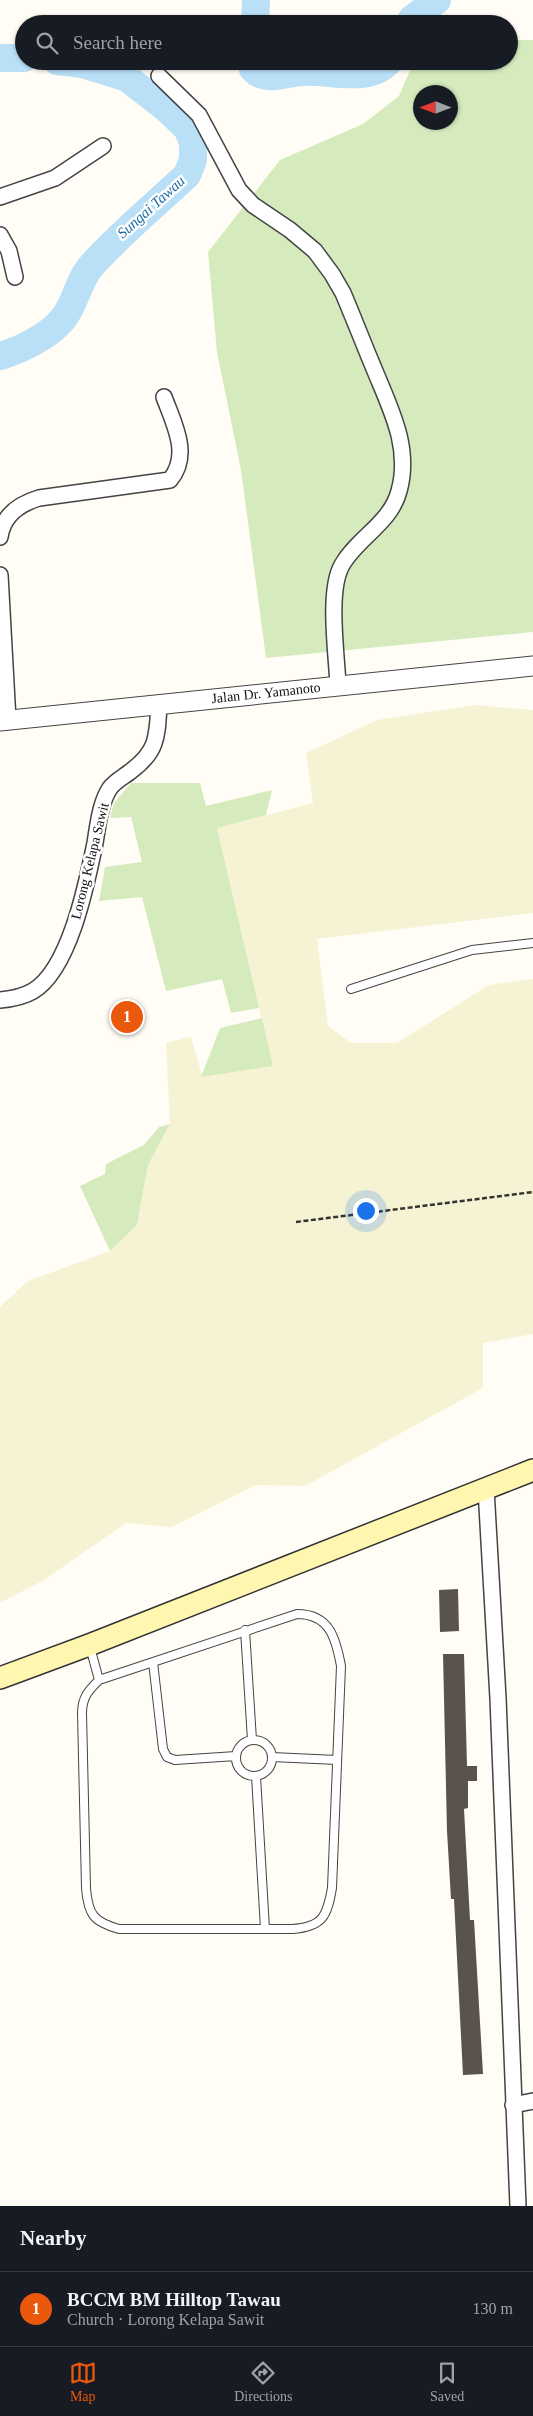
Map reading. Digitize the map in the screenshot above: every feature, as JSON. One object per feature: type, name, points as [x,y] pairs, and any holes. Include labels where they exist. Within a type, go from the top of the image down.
[{"type":"main road","points":[[0,1678],[89,1645],[533,1470]]},
{"type":"street","points":[[159,76],[199,114],[239,190],[253,205],[290,230],[315,250],[332,274],[343,294],[398,428],[403,457],[399,492],[386,517],[342,565],[337,578],[334,597],[338,686]]},
{"type":"street","points":[[0,197],[55,178],[103,146]]},
{"type":"street","points":[[0,234],[9,250],[15,276]]},
{"type":"street","points":[[0,537],[1,530],[10,514],[22,503],[39,498],[170,480],[177,472],[179,465],[180,442],[164,397]]},
{"type":"street","points":[[0,575],[4,721]]},
{"type":"street","name":"Jalan Dr. Yamanoto","points":[[4,721],[533,666]]},
{"type":"street","name":"Lorong Kelapa Sawit","points":[[0,1000],[14,999],[33,991],[48,978],[61,956],[78,915],[101,809],[110,787],[147,757],[155,745],[159,704]]},
{"type":"street","points":[[486,1489],[498,1698],[518,2206]]},
{"type":"street","points":[[513,2105],[533,2101]]},
{"type":"lane","points":[[351,989],[472,950],[533,942]]},
{"type":"lane","points":[[309,1614],[320,1619],[331,1630],[337,1646],[341,1666],[332,1888],[324,1918],[305,1928],[119,1929],[104,1925],[94,1917],[87,1905],[82,1703],[87,1692],[99,1680],[245,1630],[283,1618],[309,1614]]},
{"type":"lane","points":[[245,1630],[252,1740]]},
{"type":"lane","points":[[89,1645],[99,1680]]},
{"type":"lane","points":[[154,1662],[163,1749],[167,1756],[175,1760],[236,1756]]},
{"type":"lane","points":[[252,1740],[258,1740],[267,1746],[272,1757],[266,1772],[250,1776],[241,1771],[236,1756],[241,1746],[252,1740]]},
{"type":"lane","points":[[272,1757],[337,1760]]},
{"type":"lane","points":[[256,1776],[265,1929]]},
{"type":"path","points":[[296,1222],[533,1192]]},
{"type":"shaded area","points":[[475,705],[533,710],[533,913],[317,939],[328,1026],[351,1043],[397,1043],[489,985],[533,979],[533,1334],[483,1343],[483,1388],[305,1486],[256,1485],[172,1527],[126,1523],[44,1580],[0,1603],[0,1307],[28,1281],[110,1251],[137,1225],[148,1165],[170,1124],[166,1043],[191,1037],[202,1076],[272,1066],[217,828],[313,803],[306,753],[377,720]]},
{"type":"green space","points":[[518,40],[533,40],[533,632],[266,658],[241,470],[217,352],[208,252],[280,160],[363,124],[399,96],[410,70],[518,70]]},
{"type":"green space","points":[[131,783],[200,783],[206,806],[272,790],[266,815],[217,828],[259,1008],[231,1013],[222,979],[166,991],[142,897],[99,901],[105,867],[142,862],[131,817],[110,818],[114,803]]},
{"type":"green space","points":[[262,1018],[273,1066],[201,1077],[220,1028]]},
{"type":"green space","points":[[170,1124],[148,1165],[137,1225],[110,1251],[80,1186],[105,1174],[106,1164],[144,1145],[159,1127]]},
{"type":"building","points":[[458,1589],[459,1631],[440,1632],[439,1590]]},
{"type":"building","points":[[443,1654],[464,1654],[467,1766],[477,1766],[477,1781],[468,1781],[468,1808],[464,1809],[470,1920],[474,1920],[483,2074],[463,2075],[454,1899],[451,1899],[447,1831]]},
{"type":"waterway","name":"Sungai Tawau","points":[[255,15],[256,0]]},
{"type":"waterway","name":"Sungai Tawau","points":[[417,15],[437,0]]},
{"type":"waterway","name":"Sungai Tawau","points":[[0,58],[15,58]]},
{"type":"waterway","name":"Sungai Tawau","points":[[0,356],[18,350],[37,340],[47,334],[62,320],[84,276],[92,265],[126,230],[187,175],[193,160],[193,142],[187,128],[167,109],[127,78],[101,70]]},
{"type":"waterway","name":"Sungai Tawau","points":[[254,70],[264,76],[301,72],[359,74],[375,70]]},
{"type":"place","name":"BCCM BM Hilltop Tawau","points":[[127,1017]]}]
